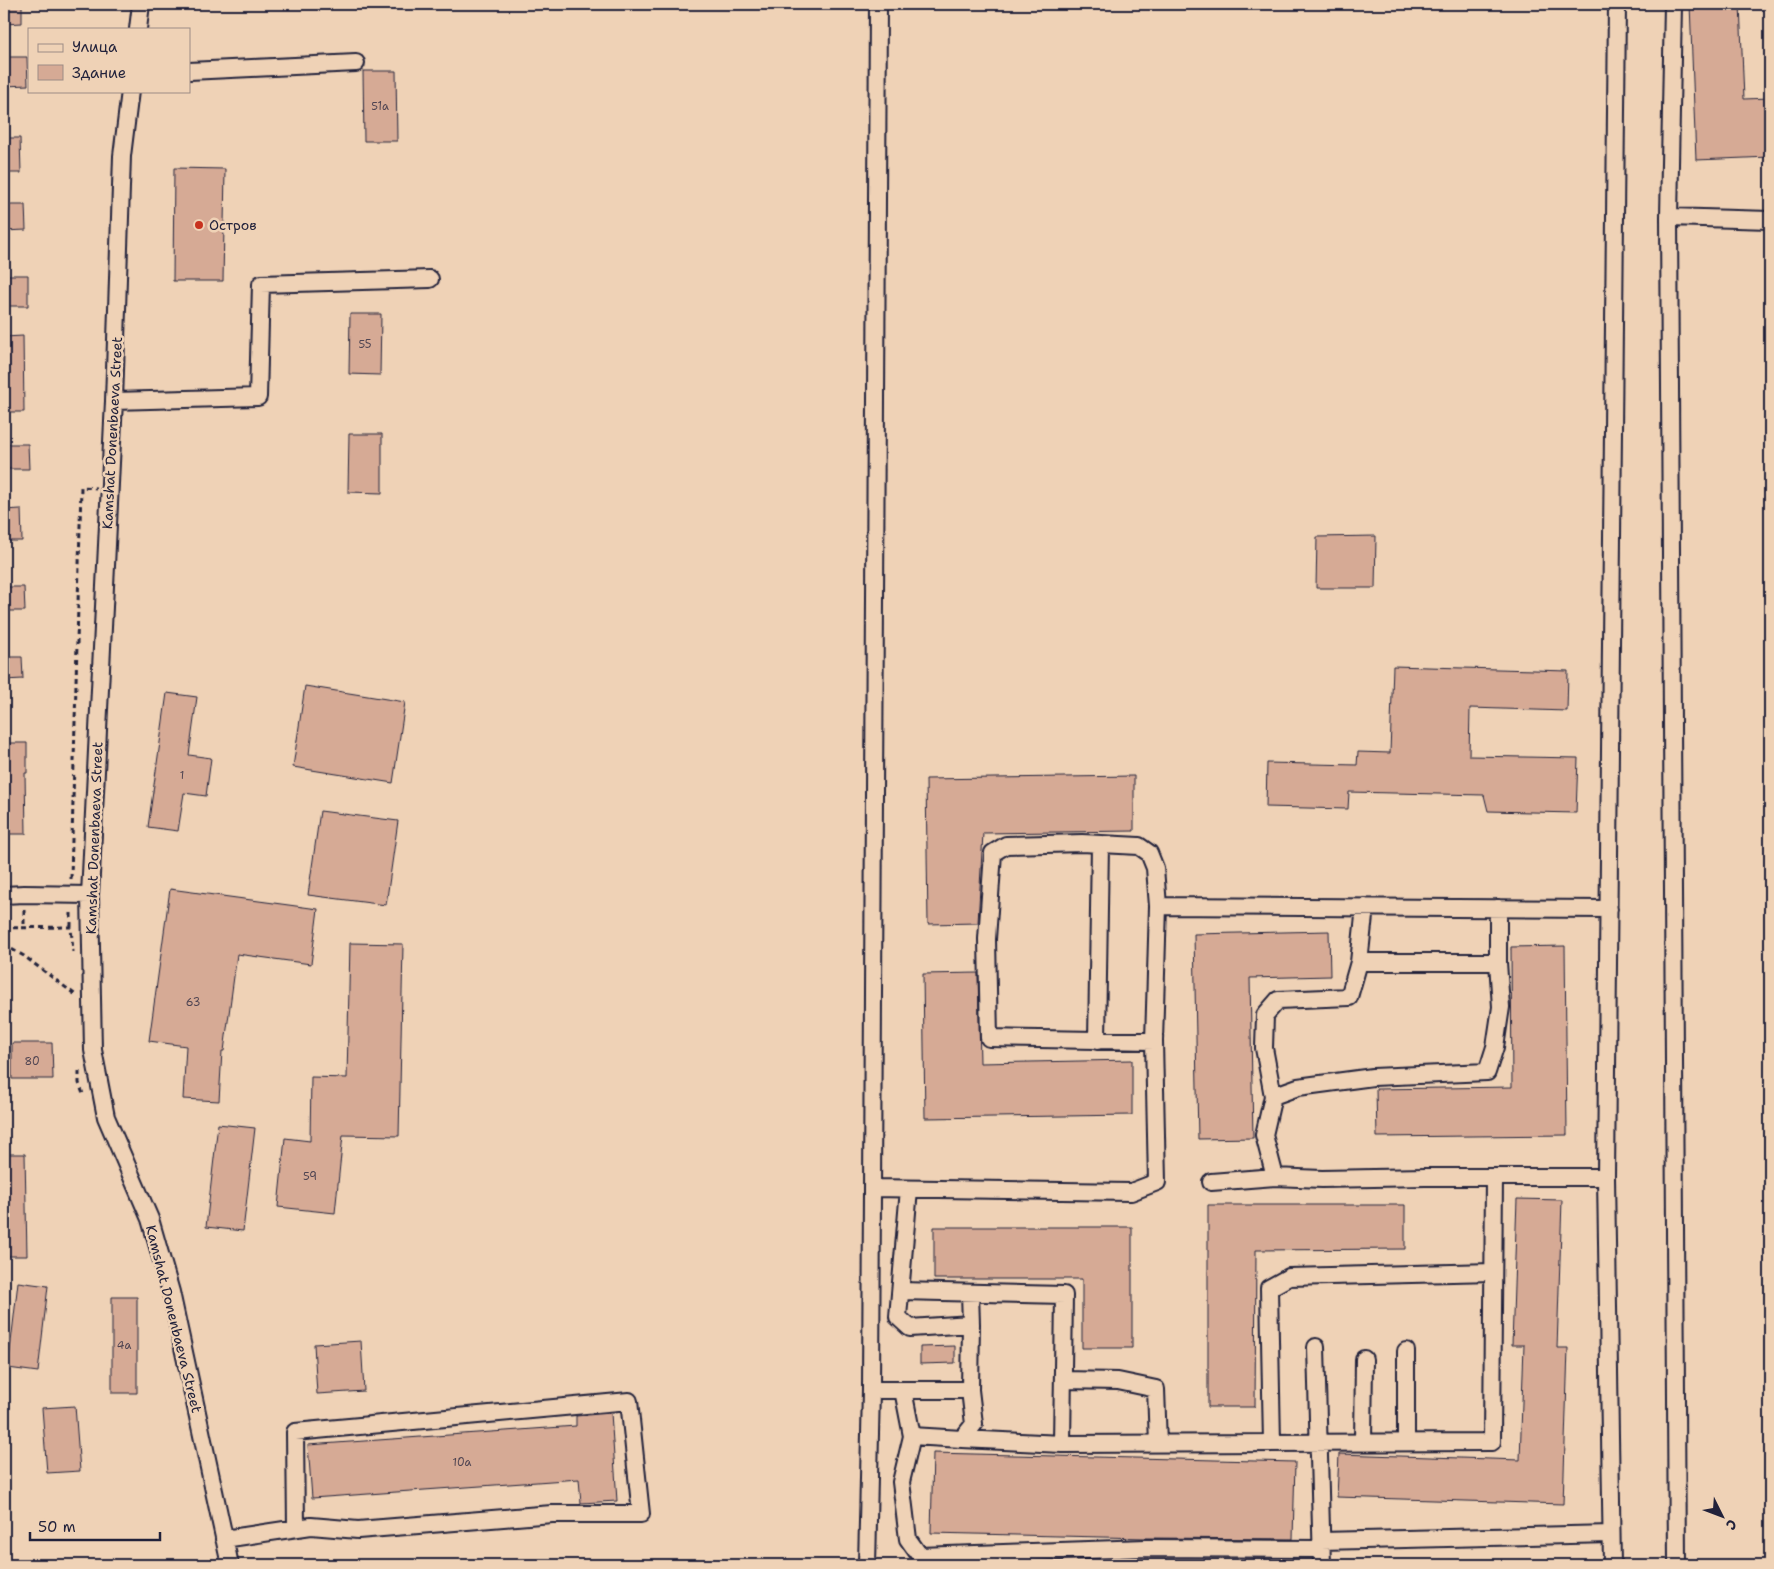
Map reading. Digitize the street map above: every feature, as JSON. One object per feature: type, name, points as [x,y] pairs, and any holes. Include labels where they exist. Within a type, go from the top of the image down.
[{"type":"street","points":[[138,28],[142,4]]},
{"type":"street","points":[[867,1565],[871,1390],[878,4]]},
{"type":"street","points":[[1612,1565],[1606,1177],[1617,4]]},
{"type":"street","points":[[1673,4],[1669,217],[1677,1565]]},
{"type":"street","points":[[190,71],[356,63]]},
{"type":"street","name":"Kamshat Donenbaeva Street","points":[[130,92],[122,156],[114,401],[90,895],[93,1050],[106,1116],[153,1228],[171,1292],[230,1565]]},
{"type":"street","points":[[1669,217],[1770,220]]},
{"type":"street","points":[[114,401],[258,397],[261,284],[430,279]]},
{"type":"street","points":[[872,1188],[1131,1192],[1157,1182],[1154,1041],[1158,906],[1155,868],[1148,853],[1140,846],[1100,844],[1006,845],[993,853],[987,939],[989,1038],[1154,1041]]},
{"type":"street","points":[[1096,1041],[1100,844]]},
{"type":"street","points":[[4,895],[90,895]]},
{"type":"street","points":[[1158,906],[1608,909]]},
{"type":"street","points":[[1275,1177],[1264,1135],[1274,1096],[1264,1048],[1265,1015],[1278,1000],[1349,997],[1359,962],[1365,907]]},
{"type":"street","points":[[1274,1096],[1298,1087],[1373,1077],[1487,1072],[1495,1047],[1501,1007],[1498,962],[1498,908]]},
{"type":"street","points":[[1359,962],[1498,962]]},
{"type":"street","points":[[1211,1182],[1275,1177],[1322,1179],[1606,1177]]},
{"type":"street","points":[[912,1436],[1062,1444],[1492,1442],[1494,1177]]},
{"type":"street","points":[[909,1189],[898,1317],[910,1328],[971,1324]]},
{"type":"street","points":[[1272,1443],[1269,1288],[1289,1277],[1493,1272]]},
{"type":"street","points":[[901,1291],[1064,1295],[1062,1444]]},
{"type":"street","points":[[962,1439],[974,1424],[970,1390],[970,1293]]},
{"type":"street","points":[[1316,1346],[1322,1552]]},
{"type":"street","points":[[1406,1351],[1406,1442]]},
{"type":"street","points":[[1363,1443],[1364,1358]]},
{"type":"street","points":[[1063,1380],[1118,1380],[1156,1389],[1158,1444]]},
{"type":"street","points":[[871,1390],[970,1390]]},
{"type":"street","points":[[903,1390],[912,1436],[902,1482],[908,1540],[920,1556],[1146,1548],[1322,1552],[1611,1534]]},
{"type":"street","points":[[224,1539],[304,1527],[358,1530],[552,1514],[641,1514],[629,1401],[295,1432],[304,1527]]},
{"type":"path","points":[[71,927],[81,487],[110,490]]},
{"type":"path","points":[[4,945],[24,956],[77,996]]},
{"type":"building","points":[[4,4],[22,4],[22,23],[4,24]]},
{"type":"building","points":[[1690,4],[1740,4],[1744,99],[1770,98],[1770,157],[1696,160]]},
{"type":"building","points":[[4,57],[27,57],[28,85],[4,86]]},
{"type":"building","points":[[363,71],[396,71],[397,141],[364,141]]},
{"type":"building","points":[[4,138],[20,138],[21,173],[4,173]]},
{"type":"building","name":"Остров","points":[[174,168],[225,169],[223,281],[173,281]]},
{"type":"building","points":[[4,205],[25,205],[26,230],[4,231]]},
{"type":"building","points":[[4,275],[28,275],[28,306],[4,306]]},
{"type":"building","points":[[350,314],[381,314],[380,375],[349,374]]},
{"type":"building","points":[[23,336],[24,412],[4,412],[4,337]]},
{"type":"building","points":[[349,434],[382,434],[382,493],[348,492]]},
{"type":"building","points":[[4,444],[28,444],[29,469],[4,469]]},
{"type":"building","points":[[21,509],[22,541],[4,541],[4,510]]},
{"type":"building","points":[[1376,536],[1375,588],[1316,588],[1317,537]]},
{"type":"building","points":[[4,587],[24,587],[25,611],[4,611]]},
{"type":"building","points":[[4,657],[22,657],[23,679],[4,680]]},
{"type":"building","points":[[1393,666],[1568,671],[1567,711],[1470,708],[1469,756],[1578,758],[1576,813],[1488,811],[1484,795],[1349,792],[1348,809],[1266,807],[1267,763],[1357,765],[1358,752],[1390,753]]},
{"type":"building","points":[[305,686],[405,702],[393,783],[293,767]]},
{"type":"building","points":[[167,693],[197,697],[189,755],[211,758],[206,796],[184,793],[178,831],[148,827]]},
{"type":"building","points":[[4,743],[27,743],[27,773],[25,773],[26,834],[4,834]]},
{"type":"building","points":[[1134,776],[1134,831],[983,833],[978,923],[928,924],[926,779]]},
{"type":"building","points":[[320,811],[398,821],[386,905],[308,895]]},
{"type":"building","points":[[170,889],[318,909],[311,964],[237,954],[224,1051],[222,1051],[219,1101],[183,1099],[186,1046],[149,1041]]},
{"type":"building","points":[[1329,931],[1330,976],[1250,978],[1253,1138],[1198,1139],[1194,934]]},
{"type":"building","points":[[350,943],[403,944],[399,1136],[343,1135],[335,1213],[278,1207],[285,1138],[310,1141],[311,1077],[347,1078]]},
{"type":"building","points":[[1565,946],[1567,1135],[1377,1137],[1376,1089],[1512,1087],[1511,947]]},
{"type":"building","points":[[978,973],[980,1063],[1132,1060],[1132,1115],[925,1118],[923,974]]},
{"type":"building","points":[[12,1043],[52,1043],[53,1079],[12,1079]]},
{"type":"building","points":[[218,1124],[255,1128],[243,1231],[206,1227]]},
{"type":"building","points":[[4,1154],[25,1154],[27,1256],[4,1256]]},
{"type":"building","points":[[1517,1199],[1562,1200],[1557,1348],[1568,1348],[1563,1504],[1337,1497],[1339,1454],[1520,1460],[1524,1345],[1512,1345]]},
{"type":"building","points":[[1208,1205],[1405,1205],[1405,1249],[1256,1250],[1255,1407],[1208,1407]]},
{"type":"building","points":[[934,1227],[1132,1227],[1132,1348],[1082,1348],[1082,1279],[934,1279]]},
{"type":"building","points":[[18,1282],[48,1286],[38,1372],[8,1368]]},
{"type":"building","points":[[112,1297],[137,1297],[137,1393],[112,1393]]},
{"type":"building","points":[[361,1341],[364,1391],[317,1394],[314,1344]]},
{"type":"building","points":[[955,1346],[955,1363],[920,1364],[920,1347]]},
{"type":"building","points":[[75,1406],[80,1471],[47,1473],[42,1408]]},
{"type":"building","points":[[611,1413],[617,1501],[581,1503],[579,1479],[312,1498],[308,1445],[576,1426],[576,1416]]},
{"type":"building","points":[[933,1453],[1295,1462],[1293,1539],[931,1533]]},
{"type":"place","name":"Остров","points":[[199,225]]}]
